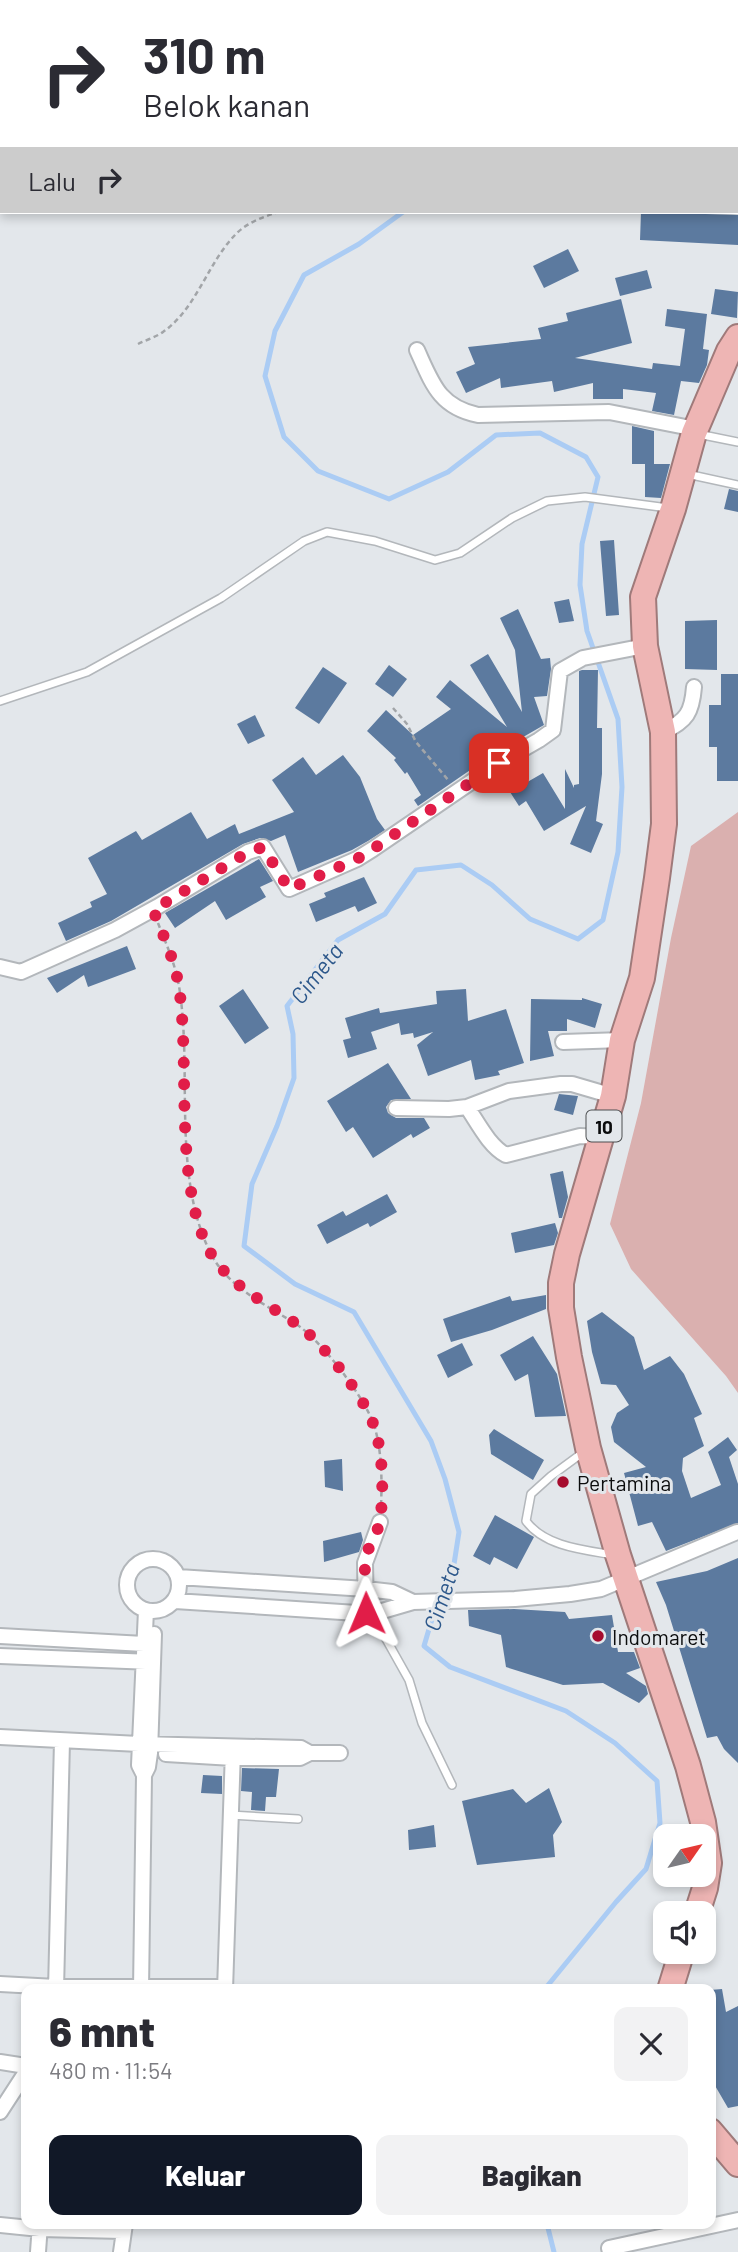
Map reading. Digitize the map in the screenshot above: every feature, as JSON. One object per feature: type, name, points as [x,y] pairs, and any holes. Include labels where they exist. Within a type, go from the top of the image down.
[{"type":"highway","name":"10","points":[[701,1901],[709,1863],[703,1822],[688,1766],[623,1567],[589,1448],[569,1357],[561,1308],[561,1283],[613,1096],[622,1040],[642,978],[664,824],[663,732],[645,646],[643,597],[673,509],[695,431],[729,351],[738,337]]},
{"type":"highway","points":[[672,1984],[678,1964]]},
{"type":"highway","points":[[716,2138],[738,2164]]},
{"type":"street","points":[[417,350],[439,394],[448,404],[461,411],[478,415],[609,412],[695,431]]},
{"type":"street","points":[[0,967],[21,972],[115,930],[248,852],[263,847],[289,889],[357,859],[552,730],[560,670],[583,658],[645,646]]},
{"type":"street","points":[[663,732],[687,716],[692,707],[694,687]]},
{"type":"street","points":[[563,1042],[622,1040]]},
{"type":"street","points":[[396,1108],[467,1107],[509,1091],[561,1084],[572,1084],[613,1096]]},
{"type":"street","points":[[467,1107],[488,1138],[506,1155],[580,1136],[601,1137]]},
{"type":"street","points":[[369,1613],[366,1555],[380,1522]]},
{"type":"street","points":[[175,1601],[369,1613],[413,1602],[570,1594],[601,1589],[623,1567],[737,1532]]},
{"type":"street","points":[[144,1560],[160,1560],[174,1569],[178,1577],[180,1585],[175,1601],[162,1610],[150,1611],[133,1602],[127,1586],[131,1571],[144,1560]]},
{"type":"street","points":[[178,1577],[366,1589],[392,1592],[413,1602]]},
{"type":"street","points":[[148,1662],[144,1644],[150,1611]]},
{"type":"street","points":[[141,1984],[144,1775],[139,1765],[145,1748],[150,1611]]},
{"type":"street","points":[[0,1636],[144,1644]]},
{"type":"street","points":[[0,1656],[148,1662]]},
{"type":"street","points":[[0,1737],[62,1745]]},
{"type":"street","points":[[0,1744],[233,1752],[301,1748],[310,1753],[340,1752]]},
{"type":"street","points":[[56,1984],[62,1745]]},
{"type":"street","points":[[225,1984],[233,1752]]},
{"type":"street","points":[[0,1984],[21,1986]]},
{"type":"street","points":[[0,2062],[21,2065]]},
{"type":"street","points":[[0,2112],[21,2080]]},
{"type":"street","points":[[716,2225],[738,2220]]},
{"type":"street","points":[[0,2225],[21,2226]]},
{"type":"street","points":[[38,2252],[40,2229]]},
{"type":"street","points":[[121,2252],[124,2229]]},
{"type":"street","points":[[610,2252],[610,2248],[697,2229]]},
{"type":"lane","points":[[695,431],[738,442]]},
{"type":"lane","points":[[683,473],[738,485]]},
{"type":"lane","points":[[0,701],[87,672],[221,598],[304,541],[327,533],[376,541],[435,560],[460,553],[512,518],[547,501],[585,497],[673,509]]},
{"type":"lane","points":[[589,1448],[531,1494],[526,1521],[533,1532],[623,1567]]},
{"type":"lane","points":[[369,1613],[409,1680],[422,1723],[452,1785]]},
{"type":"lane","points":[[230,1814],[298,1819]]},
{"type":"path","points":[[138,344],[162,333],[181,316],[236,233],[273,214]]},
{"type":"path","points":[[393,708],[456,793]]},
{"type":"path","points":[[153,910],[173,960],[180,993],[187,1149],[202,1236],[213,1258],[229,1278],[252,1297],[299,1326],[346,1375],[374,1426],[382,1471],[380,1522]]},
{"type":"shaded area","points":[[738,812],[738,1393],[631,1269],[610,1224],[641,1103],[691,846]]},
{"type":"building","points":[[641,214],[738,215],[738,245],[640,240]]},
{"type":"building","points":[[568,249],[579,271],[544,288],[533,266]]},
{"type":"building","points":[[647,270],[652,288],[620,296],[615,278]]},
{"type":"building","points":[[715,289],[738,292],[737,318],[711,314]]},
{"type":"building","points":[[621,299],[632,343],[575,358],[652,369],[653,363],[680,366],[685,329],[665,326],[667,309],[707,314],[703,349],[709,350],[707,365],[699,383],[681,381],[674,415],[652,411],[656,393],[623,389],[623,399],[593,399],[593,383],[554,392],[552,381],[501,388],[500,378],[466,393],[456,372],[475,364],[468,347],[541,339],[538,328],[568,321],[566,313]]},
{"type":"building","points":[[632,426],[654,431],[654,464],[670,464],[661,498],[645,497],[645,464],[632,464]]},
{"type":"building","points":[[729,489],[738,491],[738,512],[724,509]]},
{"type":"building","points":[[614,540],[619,615],[606,616],[600,541]]},
{"type":"building","points":[[569,599],[574,621],[559,623],[554,602]]},
{"type":"building","points":[[518,609],[541,659],[550,658],[547,696],[534,697],[544,725],[492,755],[418,806],[414,800],[421,795],[407,772],[405,774],[394,760],[396,758],[367,731],[386,710],[413,735],[451,709],[436,697],[450,680],[507,727],[470,665],[488,654],[522,712],[515,650],[500,618]]},
{"type":"building","points":[[717,620],[717,670],[685,669],[685,621]]},
{"type":"building","points":[[389,665],[407,679],[393,697],[375,684]]},
{"type":"building","points":[[323,667],[347,683],[319,724],[295,708]]},
{"type":"building","points":[[598,670],[597,728],[602,728],[602,774],[596,821],[603,824],[591,853],[570,844],[586,806],[544,831],[526,801],[519,806],[510,792],[543,773],[565,809],[565,769],[574,788],[574,785],[579,784],[579,671]]},
{"type":"building","points":[[721,674],[738,674],[738,781],[717,781],[717,747],[709,747],[709,705],[721,705]]},
{"type":"building","points":[[255,715],[265,736],[248,744],[237,724]]},
{"type":"building","points":[[343,755],[360,777],[377,819],[385,830],[352,850],[298,872],[285,835],[271,841],[260,838],[243,844],[111,921],[66,941],[58,923],[92,907],[90,902],[107,894],[88,858],[136,831],[142,840],[191,812],[207,839],[235,824],[239,834],[294,812],[272,780],[303,757],[316,775]]},
{"type":"building","points":[[259,859],[273,881],[260,887],[266,897],[226,920],[215,901],[175,928],[165,913]]},
{"type":"building","points":[[364,877],[377,903],[358,912],[355,906],[316,922],[309,904],[326,897],[324,893]]},
{"type":"building","points":[[127,946],[136,969],[88,987],[84,975],[57,993],[47,978]]},
{"type":"building","points":[[243,989],[269,1028],[245,1044],[219,1006]]},
{"type":"building","points":[[466,989],[468,1021],[506,1009],[524,1063],[498,1071],[500,1075],[475,1080],[471,1060],[428,1076],[417,1045],[433,1032],[414,1038],[413,1033],[401,1035],[399,1023],[371,1032],[377,1049],[348,1058],[343,1040],[351,1038],[345,1018],[379,1008],[380,1013],[437,1004],[436,991]]},
{"type":"building","points":[[582,998],[602,1004],[595,1028],[567,1019],[567,1031],[548,1031],[554,1056],[530,1061],[531,999]]},
{"type":"building","points":[[388,1063],[411,1099],[391,1100],[386,1107],[388,1113],[396,1118],[424,1118],[430,1128],[413,1138],[411,1134],[373,1158],[353,1127],[346,1132],[327,1101]]},
{"type":"building","points":[[559,1094],[578,1096],[573,1115],[554,1110]]},
{"type":"building","points":[[563,1171],[568,1197],[562,1218],[559,1218],[550,1174]]},
{"type":"building","points":[[387,1194],[397,1212],[370,1227],[368,1223],[327,1244],[317,1225],[343,1211],[346,1216]]},
{"type":"building","points":[[555,1223],[558,1233],[554,1245],[515,1253],[511,1233]]},
{"type":"building","points":[[546,1295],[546,1309],[492,1330],[451,1342],[443,1319],[510,1296],[512,1301]]},
{"type":"building","points":[[602,1312],[634,1337],[644,1370],[670,1356],[684,1374],[702,1414],[694,1418],[704,1446],[683,1458],[682,1471],[691,1498],[721,1485],[708,1452],[728,1437],[737,1450],[729,1457],[738,1484],[738,1523],[666,1551],[652,1522],[638,1526],[624,1473],[646,1467],[614,1442],[611,1427],[617,1413],[629,1405],[616,1385],[601,1384],[587,1321]]},
{"type":"building","points":[[533,1336],[557,1374],[566,1416],[535,1417],[528,1374],[515,1381],[500,1355]]},
{"type":"building","points":[[462,1343],[473,1365],[448,1378],[437,1355]]},
{"type":"building","points":[[494,1429],[544,1460],[533,1480],[491,1454],[489,1435]]},
{"type":"building","points":[[342,1459],[343,1491],[325,1487],[324,1461]]},
{"type":"building","points":[[495,1515],[534,1537],[517,1569],[494,1557],[490,1565],[473,1556]]},
{"type":"building","points":[[361,1532],[363,1540],[359,1552],[324,1562],[323,1541]]},
{"type":"building","points":[[738,1558],[738,1763],[724,1749],[717,1736],[707,1738],[666,1605],[656,1582],[707,1571]]},
{"type":"building","points":[[468,1610],[565,1612],[569,1619],[612,1615],[618,1652],[634,1652],[640,1668],[626,1673],[646,1686],[648,1694],[639,1703],[603,1683],[563,1685],[506,1667],[501,1635],[469,1626]]},
{"type":"building","points":[[242,1768],[279,1769],[276,1797],[266,1797],[265,1811],[251,1810],[252,1792],[241,1791]]},
{"type":"building","points":[[203,1775],[222,1776],[222,1794],[201,1793]]},
{"type":"building","points":[[549,1788],[562,1822],[553,1835],[555,1857],[477,1865],[462,1801],[513,1789],[526,1803]]},
{"type":"building","points":[[434,1825],[436,1847],[409,1850],[408,1830]]},
{"type":"building","points":[[722,1989],[726,2012],[738,2006],[738,2106],[728,2108],[716,2087],[716,1990]]},
{"type":"waterway","name":"Cimeta","points":[[400,214],[359,244],[304,275],[275,331],[265,376],[284,437],[318,471],[389,499],[448,472],[496,435],[540,433],[586,457],[598,477],[582,544],[580,585],[587,631],[618,719],[622,787],[618,852],[603,920],[578,939],[530,919],[492,885],[461,865],[416,870],[385,914],[338,940],[287,1006],[293,1034],[294,1078],[252,1184],[244,1246],[295,1284],[354,1312],[431,1441],[445,1479],[459,1532],[452,1577],[432,1619],[424,1646],[450,1667],[566,1711],[615,1743],[657,1781],[660,1823],[646,1869],[549,1984]]},
{"type":"waterway","name":"Cimeta","points":[[548,2229],[554,2252]]},
{"type":"place","name":"Pertamina","points":[[563,1482]]},
{"type":"place","name":"Indomaret","points":[[598,1636]]},
{"type":"route","points":[[366,1613],[366,1555],[380,1522],[382,1471],[374,1426],[346,1375],[317,1342],[299,1326],[252,1297],[229,1278],[213,1258],[202,1236],[187,1149],[180,993],[173,960],[153,910],[248,852],[263,847],[289,889],[357,859],[499,763]]}]
